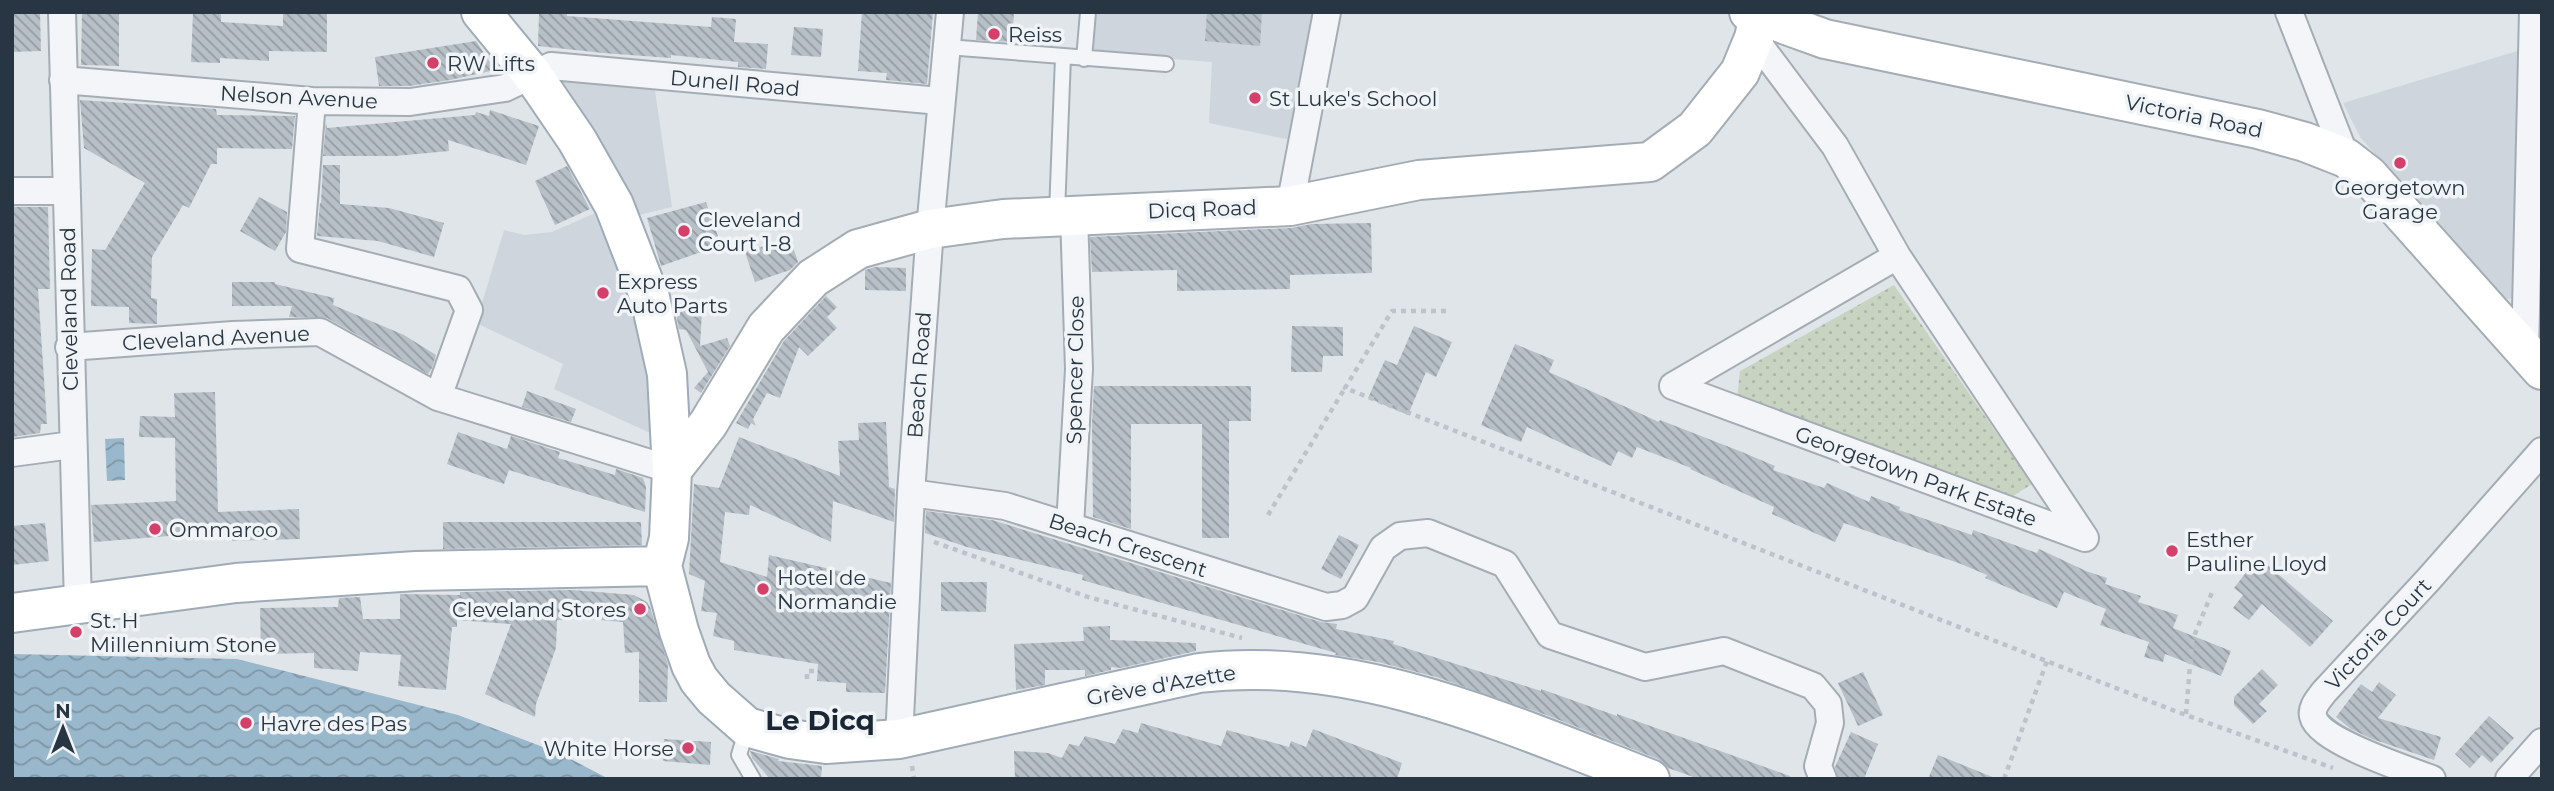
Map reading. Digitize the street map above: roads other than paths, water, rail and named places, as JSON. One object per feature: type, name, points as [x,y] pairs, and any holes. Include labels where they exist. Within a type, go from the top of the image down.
[{"type":"main road","points":[[12,613],[236,583],[416,571],[662,566],[669,538],[672,470],[667,374],[650,298],[614,205],[577,140],[531,74],[481,12]]},
{"type":"main road","name":"Dicq Road","points":[[672,470],[708,424],[765,328],[813,278],[859,249],[930,229],[1003,219],[1290,206],[1419,180],[1650,162],[1695,129],[1740,72],[1757,18]]},
{"type":"main road","name":"Victoria Road","points":[[1757,18],[1825,39],[2258,129],[2305,142],[2346,158],[2368,175],[2533,361]]},
{"type":"main road","name":"Grève d'Azette","points":[[662,566],[691,665],[743,741],[790,740],[826,744],[899,739],[1199,673],[1233,669],[1314,672],[1433,699],[1650,779]]},
{"type":"street","name":"Cleveland Road","points":[[62,12],[78,605]]},
{"type":"street","name":"Beach Road","points":[[899,739],[911,493],[940,101],[950,12]]},
{"type":"street","points":[[1290,206],[1327,12]]},
{"type":"street","points":[[2289,12],[2346,158]]},
{"type":"street","points":[[2533,12],[2533,361]]},
{"type":"street","name":"Georgetown Park Estate","points":[[1757,18],[1835,146],[1897,256],[2085,538],[1673,386],[1897,256]]},
{"type":"street","name":"Dunell Road","points":[[531,74],[551,66],[940,101]]},
{"type":"street","name":"Nelson Avenue","points":[[63,80],[312,101],[410,102],[505,88],[531,74]]},
{"type":"street","points":[[312,101],[300,249],[458,289],[469,310],[438,397]]},
{"type":"street","points":[[12,191],[66,191]]},
{"type":"street","name":"Spencer Close","points":[[1065,215],[1079,369],[1070,526]]},
{"type":"street","name":"Cleveland Avenue","points":[[69,347],[233,335],[320,332],[438,397],[672,470]]},
{"type":"street","points":[[12,453],[72,445]]},
{"type":"street","name":"Victoria Court","points":[[2432,779],[2350,747],[2316,723],[2312,715],[2314,706],[2542,451]]},
{"type":"street","name":"Beach Crescent","points":[[911,493],[1005,506],[1326,607],[1342,605],[1355,598],[1383,548],[1400,536],[1427,533],[1505,564],[1550,635],[1645,667],[1724,651],[1812,686],[1828,704],[1830,723],[1818,766],[1823,779]]},
{"type":"street","points":[[2509,779],[2542,742]]},
{"type":"lane","points":[[1084,59],[1088,12]]},
{"type":"lane","points":[[947,47],[1166,64]]},
{"type":"lane","points":[[1063,57],[1065,215]]},
{"type":"lane","points":[[743,741],[753,779]]},
{"type":"water","points":[[124,438],[125,480],[107,481],[105,439]]},
{"type":"water","name":"Havre des Pas","points":[[12,654],[237,659],[458,715],[559,753],[609,779],[12,779]]},
{"type":"place","name":"Reiss","points":[[994,34]]},
{"type":"place","name":"RW Lifts","points":[[433,63]]},
{"type":"place","name":"St Luke's School","points":[[1255,98]]},
{"type":"place","name":"Georgetown Garage","points":[[2400,163]]},
{"type":"place","name":"Cleveland Court 1-8","points":[[684,231]]},
{"type":"place","name":"Express Auto Parts","points":[[603,293]]},
{"type":"place","name":"Ommaroo","points":[[155,529]]},
{"type":"place","name":"Esther Pauline Lloyd","points":[[2172,551]]},
{"type":"place","name":"Hotel de Normandie","points":[[763,589]]},
{"type":"place","name":"Cleveland Stores","points":[[640,609]]},
{"type":"place","name":"St. H Millennium Stone","points":[[76,632]]},
{"type":"place","name":"Havre des Pas","points":[[246,723]]},
{"type":"place","name":"White Horse","points":[[688,748]]},
{"type":"district","name":"Le Dicq","points":[[820,720]]}]
